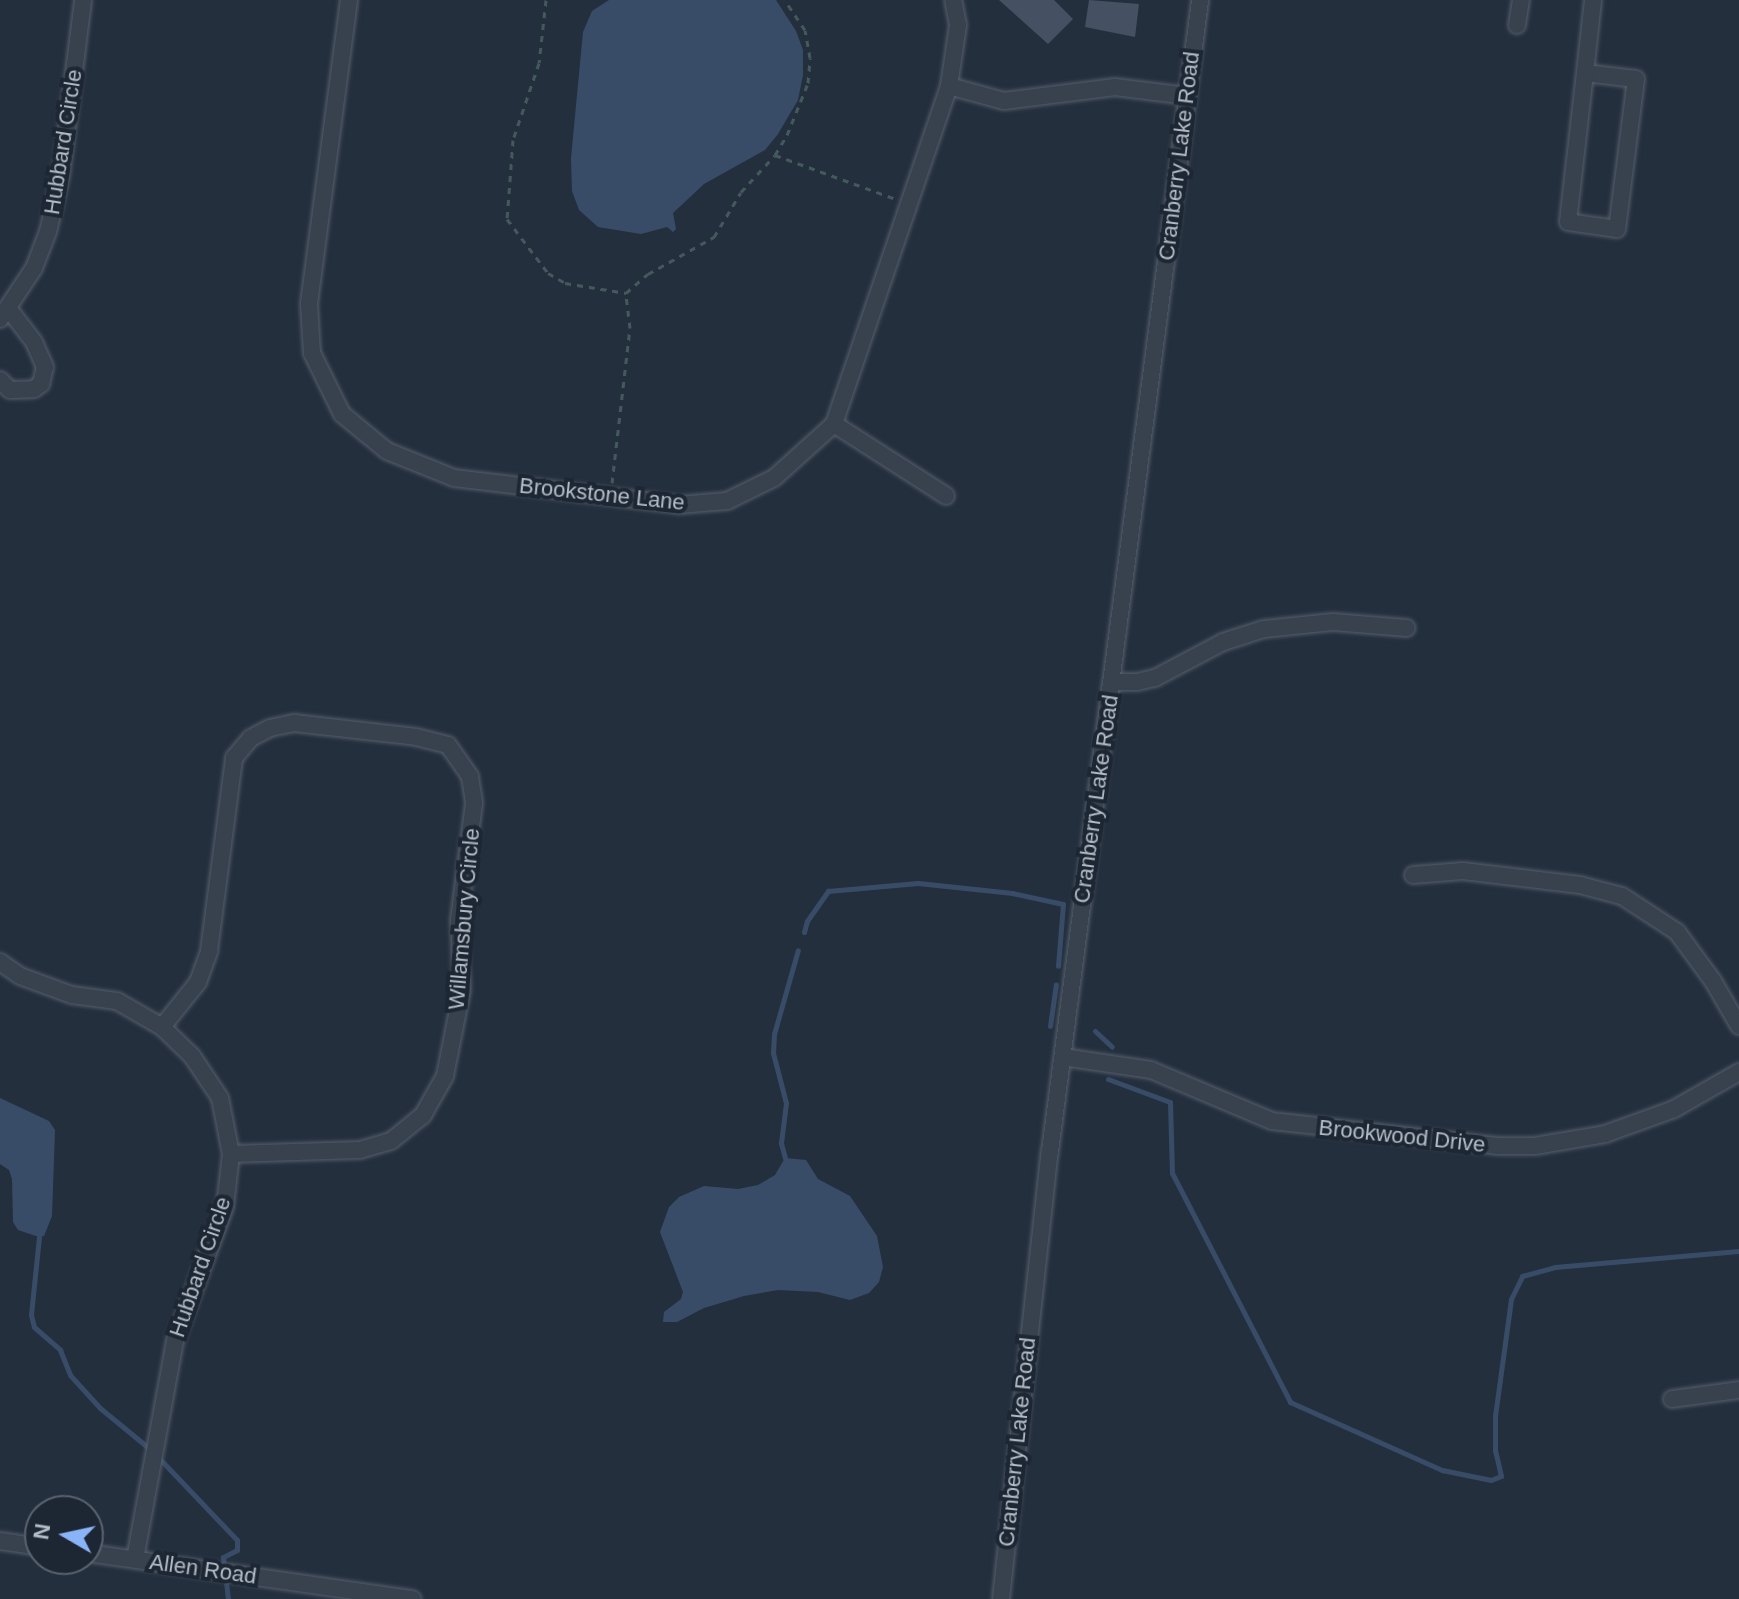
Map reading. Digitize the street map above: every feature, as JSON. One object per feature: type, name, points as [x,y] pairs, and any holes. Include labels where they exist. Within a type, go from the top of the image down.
[{"type":"street","name":"Hubbard Circle","points":[[4,314],[34,268],[48,232],[61,175],[83,0]]},
{"type":"street","name":"Brookstone Lane","points":[[349,0],[309,304],[312,353],[342,414],[387,451],[425,469],[454,478],[679,505],[727,501],[774,478],[834,424],[949,86],[958,25],[953,0]]},
{"type":"street","name":"Cranberry Lake Road","points":[[1001,1599],[1024,1362],[1200,0]]},
{"type":"street","points":[[1517,25],[1521,0]]},
{"type":"street","points":[[1585,73],[1636,79],[1617,229],[1568,222],[1593,0]]},
{"type":"street","points":[[949,86],[1004,101],[1115,87],[1187,96]]},
{"type":"street","points":[[0,380],[10,390],[34,389],[41,384],[45,367],[34,342],[4,314]]},
{"type":"street","points":[[834,424],[946,496]]},
{"type":"street","points":[[1111,682],[1155,678],[1223,642],[1264,629],[1333,622],[1407,628]]},
{"type":"street","name":"Willamsbury Circle","points":[[162,1027],[198,982],[209,951],[234,758],[251,738],[270,728],[294,723],[416,737],[448,745],[470,777],[474,803],[459,920],[462,990],[445,1076],[423,1115],[391,1141],[360,1150],[231,1154]]},
{"type":"street","points":[[1413,875],[1463,871],[1580,885],[1622,896],[1677,932],[1713,981],[1739,1026]]},
{"type":"street","name":"Hubbard Circle","points":[[0,962],[20,976],[72,995],[117,1001],[162,1027],[192,1056],[220,1098],[231,1154],[225,1207],[175,1341],[135,1559]]},
{"type":"street","name":"Brookwood Drive","points":[[1063,1057],[1151,1070],[1272,1121],[1498,1146],[1535,1146],[1605,1134],[1674,1109],[1739,1072]]},
{"type":"street","points":[[1672,1399],[1739,1390]]},
{"type":"street","points":[[0,1541],[24,1545]]},
{"type":"street","name":"Allen Road","points":[[104,1555],[413,1599]]},
{"type":"path","points":[[546,0],[539,63],[513,140],[507,219],[548,273],[556,278],[576,286],[626,293],[648,274],[714,237],[741,192],[775,155],[802,104],[810,58],[805,30],[785,0]]},
{"type":"path","points":[[775,155],[908,203]]},
{"type":"path","points":[[610,496],[630,328],[626,293]]},
{"type":"water","points":[[609,0],[776,0],[796,31],[803,50],[803,75],[798,100],[778,134],[765,150],[704,184],[673,213],[676,229],[673,232],[667,227],[641,234],[598,227],[579,210],[572,191],[571,158],[583,32],[592,11]]},
{"type":"water","points":[[0,1098],[49,1121],[55,1130],[52,1216],[44,1236],[18,1230],[13,1222],[12,1179],[9,1170],[0,1164]]},
{"type":"water","points":[[785,1158],[806,1160],[818,1179],[850,1196],[877,1236],[883,1267],[879,1282],[869,1293],[850,1300],[818,1292],[778,1290],[704,1308],[677,1322],[663,1322],[664,1312],[681,1299],[683,1292],[660,1232],[669,1207],[679,1197],[704,1186],[738,1189],[758,1185],[775,1175]]},
{"type":"building","points":[[999,0],[1054,0],[1073,19],[1048,44]]},
{"type":"building","points":[[1089,0],[1139,4],[1135,37],[1085,27]]},
{"type":"waterway","points":[[804,932],[807,921],[828,891],[918,883],[1012,893],[1063,904],[1058,966]]},
{"type":"waterway","points":[[785,1158],[781,1143],[786,1103],[773,1053],[774,1034],[798,950]]},
{"type":"waterway","points":[[1050,1026],[1056,984]]},
{"type":"waterway","points":[[1095,1031],[1112,1047]]},
{"type":"waterway","points":[[1108,1079],[1170,1102],[1172,1173],[1290,1402],[1442,1470],[1491,1480],[1501,1476],[1495,1451],[1495,1416],[1511,1299],[1522,1276],[1555,1267],[1739,1251]]},
{"type":"waterway","points":[[39,1237],[31,1315],[34,1327],[60,1350],[70,1375],[100,1408],[150,1449]]},
{"type":"waterway","points":[[157,1456],[237,1540],[237,1550],[223,1557],[228,1599]]}]
